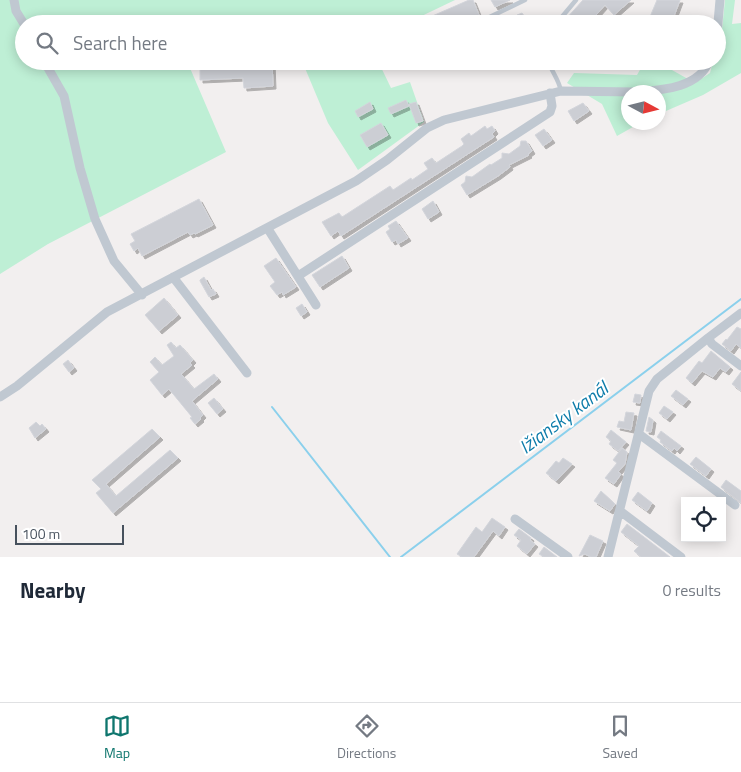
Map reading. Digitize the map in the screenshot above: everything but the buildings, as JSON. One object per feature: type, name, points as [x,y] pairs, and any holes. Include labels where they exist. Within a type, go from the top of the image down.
[{"type":"street","points":[[14,0],[18,15]]},
{"type":"street","points":[[719,15],[720,0]]},
{"type":"street","points":[[49,70],[64,96],[80,168],[95,219],[114,261],[142,295]]},
{"type":"street","points":[[666,89],[687,83],[704,70]]},
{"type":"street","points":[[0,397],[17,386],[107,312],[268,229],[356,181],[388,160],[427,128],[444,120],[550,93],[577,90],[621,91]]},
{"type":"street","points":[[298,276],[550,112],[552,106],[550,93]]},
{"type":"street","points":[[268,229],[316,305]]},
{"type":"street","points":[[173,277],[247,373]]},
{"type":"street","points":[[608,557],[649,391],[657,379],[741,314]]},
{"type":"street","points":[[708,338],[712,344],[741,366]]},
{"type":"street","points":[[639,434],[735,505]]},
{"type":"street","points":[[620,511],[681,557]]},
{"type":"street","points":[[515,519],[568,557]]},
{"type":"lane","points":[[494,15],[525,0]]},
{"type":"lane","points":[[564,15],[576,0]]},
{"type":"lane","points":[[552,70],[558,80],[561,91]]},
{"type":"green space","points":[[0,0],[455,0],[424,15],[15,15],[15,70],[191,70],[226,152],[48,244],[0,274]]},
{"type":"green space","points":[[725,0],[735,0],[732,24],[741,23],[741,73],[703,95],[666,111],[666,85],[621,85],[621,130],[628,130],[617,136],[602,104],[567,83],[574,73],[637,75],[640,70],[672,70],[695,83],[710,73],[711,70],[726,70],[726,15],[723,15]]},
{"type":"green space","points":[[306,70],[382,70],[391,88],[410,82],[424,122],[358,170],[328,123]]},
{"type":"waterway","name":"Ižiansky kanál","points":[[401,557],[741,299]]},
{"type":"waterway","points":[[272,407],[390,557]]}]
